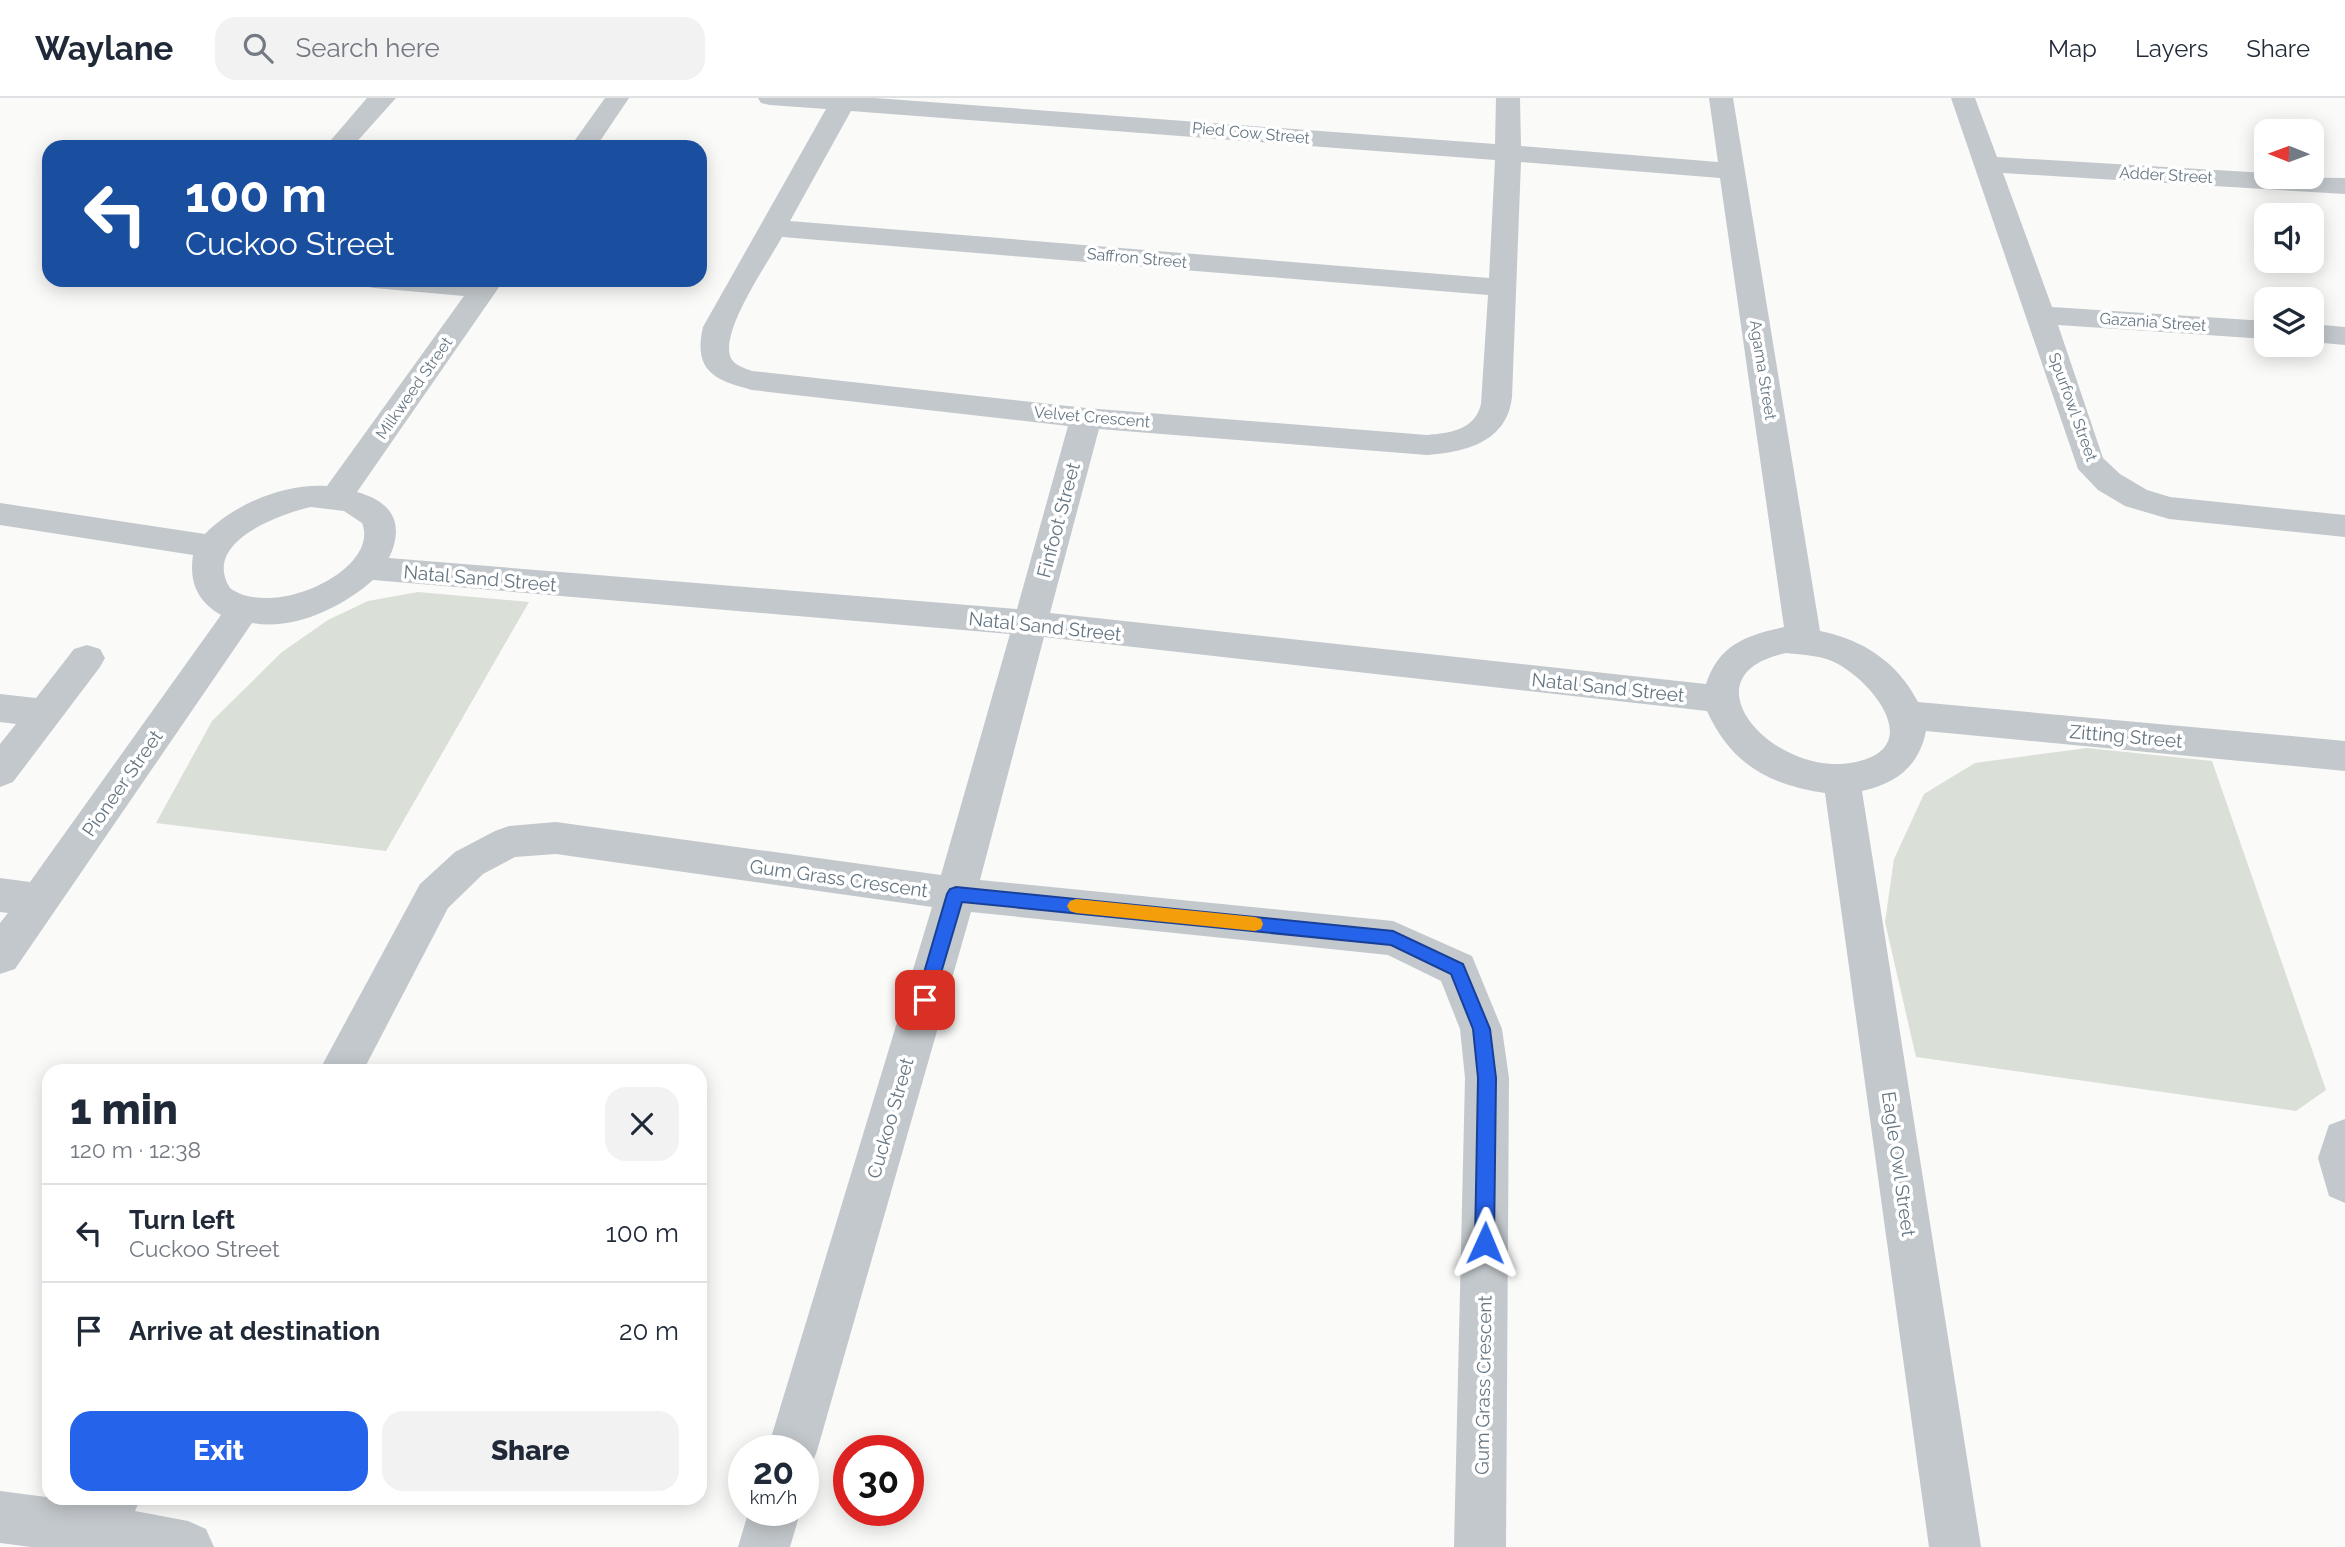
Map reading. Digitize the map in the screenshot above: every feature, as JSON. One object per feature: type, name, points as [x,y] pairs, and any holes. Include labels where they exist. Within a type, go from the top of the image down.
[{"type":"street","points":[[344,140],[375,104],[384,98]]},
{"type":"street","points":[[588,140],[617,98]]},
{"type":"street","name":"Pied Cow Street","points":[[770,98],[1165,125],[1732,171]]},
{"type":"street","points":[[1165,125],[1172,98]]},
{"type":"street","name":"Velvet Crescent","points":[[842,104],[771,228],[715,335],[713,356],[723,370],[745,378],[780,385],[1086,418],[1427,444],[1460,440],[1482,431],[1494,414],[1509,153],[1508,98]]},
{"type":"street","name":"Agama Street","points":[[1721,98],[1804,642]]},
{"type":"street","name":"Spurfowl Street","points":[[1963,98],[2089,462],[2109,482],[2136,498],[2169,508],[2345,526]]},
{"type":"street","name":"Adder Street","points":[[1988,164],[2345,186]]},
{"type":"street","name":"Saffron Street","points":[[771,228],[1503,288]]},
{"type":"street","name":"Milkweed Street","points":[[337,496],[486,287]]},
{"type":"street","name":"Gazania Street","points":[[2040,315],[2254,329]]},
{"type":"street","points":[[2324,334],[2345,336]]},
{"type":"street","name":"Finfoot Street","points":[[1030,623],[1086,418]]},
{"type":"street","points":[[311,496],[337,496],[359,502],[375,514],[381,530],[378,549],[366,568],[348,585],[296,608],[268,611],[244,609],[222,600],[209,586],[207,567],[215,547],[231,528],[255,513],[282,501],[311,496]]},
{"type":"street","points":[[0,514],[215,547]]},
{"type":"street","name":"Natal Sand Street","points":[[366,568],[1030,623],[1721,699]]},
{"type":"street","name":"Pioneer Street","points":[[0,956],[244,609]]},
{"type":"street","name":"Cuckoo Street","points":[[797,1435],[956,894],[1030,623]]},
{"type":"street","points":[[1786,640],[1817,643],[1848,653],[1875,669],[1896,691],[1907,715],[1908,736],[1899,755],[1882,770],[1842,780],[1800,774],[1771,762],[1747,744],[1730,724],[1721,699],[1724,677],[1737,658],[1758,646],[1786,640]]},
{"type":"street","points":[[0,772],[87,658]]},
{"type":"street","points":[[0,708],[45,713]]},
{"type":"street","name":"Zitting Street","points":[[1907,715],[2345,757]]},
{"type":"street","name":"Eagle Owl Street","points":[[1842,780],[1955,1547]]},
{"type":"street","name":"Gum Grass Crescent","points":[[345,1064],[434,896],[469,863],[509,842],[556,838],[956,894],[1393,938],[1457,969],[1481,1029],[1487,1078],[1480,1547]]},
{"type":"street","points":[[0,895],[40,900]]},
{"type":"street","points":[[2345,1140],[2340,1158],[2345,1181]]},
{"type":"street","points":[[0,1517],[101,1525],[188,1547]]},
{"type":"street","points":[[764,1547],[770,1526]]},
{"type":"shaded area","points":[[418,592],[529,602],[386,851],[156,823],[212,721],[282,652],[328,620],[368,601]]},
{"type":"shaded area","points":[[2087,748],[2212,761],[2326,1090],[2296,1111],[1916,1057],[1885,922],[1894,859],[1924,794],[1975,763]]},
{"type":"slow traffic","points":[[1076,906],[1255,924]]},
{"type":"route","points":[[925,1000],[956,894],[1393,938],[1457,969],[1481,1029],[1487,1078],[1485,1243]]}]
